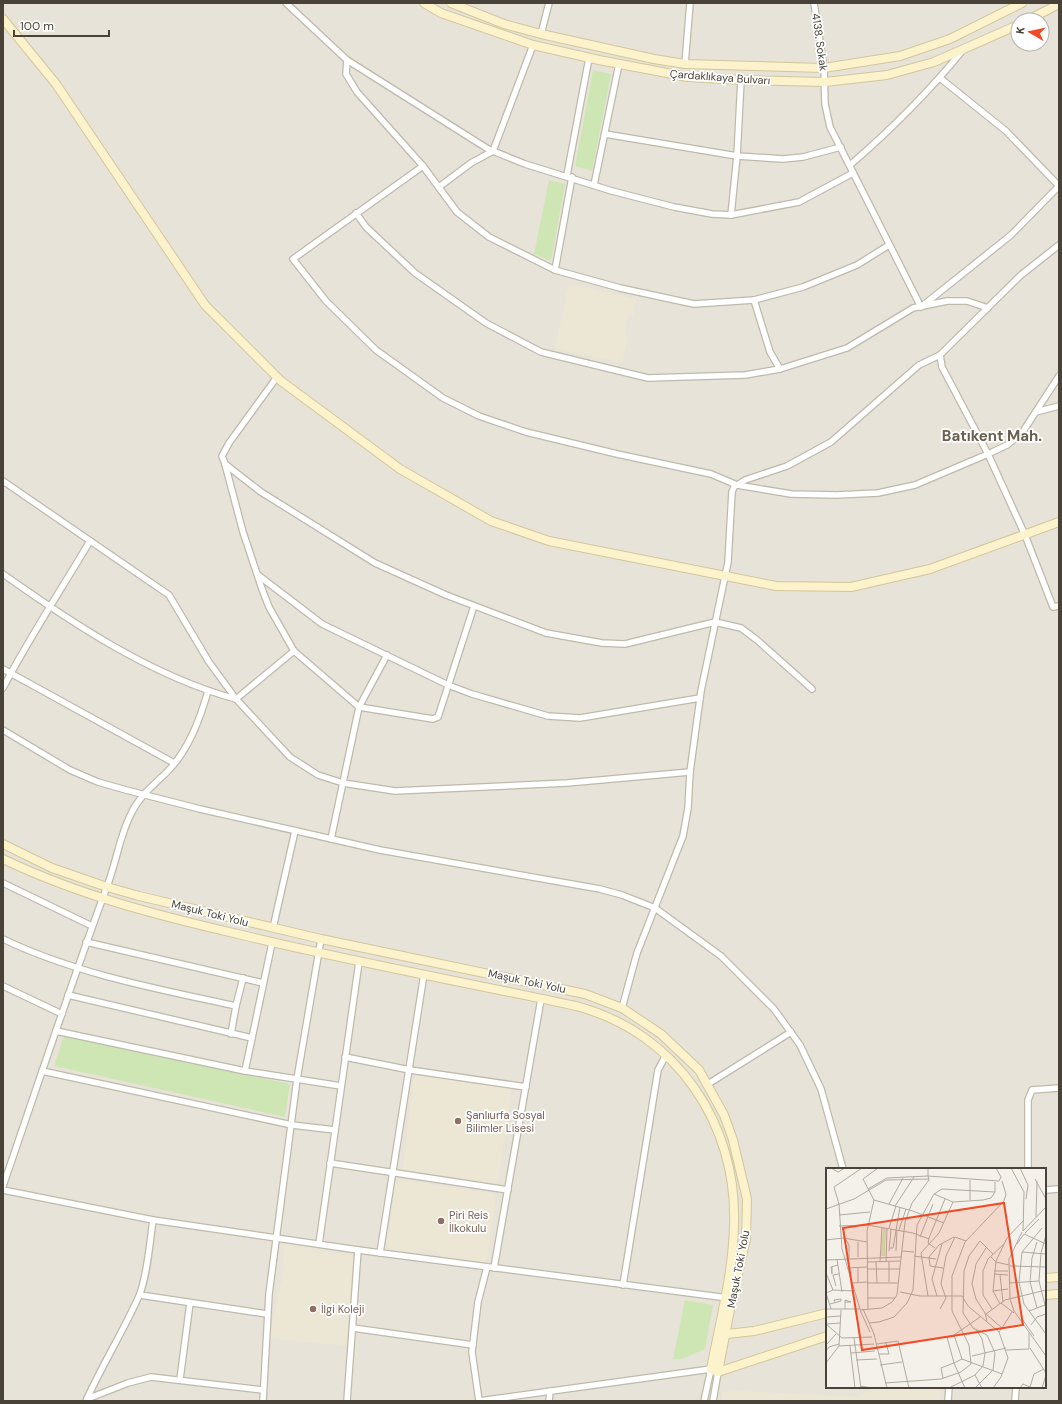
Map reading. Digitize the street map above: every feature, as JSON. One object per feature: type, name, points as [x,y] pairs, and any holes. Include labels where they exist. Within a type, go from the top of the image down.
[{"type":"main road","name":"Çardaklıkaya Bulvarı","points":[[424,3],[441,13],[533,45],[589,58],[688,77],[741,80],[825,82],[887,75],[934,62],[1010,28]]},
{"type":"main road","name":"Çardaklıkaya Bulvarı","points":[[451,3],[504,24],[541,34],[685,64],[824,68],[900,56],[950,39],[1022,3]]},
{"type":"main road","points":[[1044,12],[1059,4]]},
{"type":"main road","points":[[3,19],[56,84],[206,305],[277,377],[400,469],[491,521],[549,541],[776,586],[851,587],[930,569],[1059,522]]},
{"type":"main road","name":"Maşuk Toki Yolu","points":[[3,844],[52,868],[107,888],[321,939],[585,994],[622,1008],[661,1034],[699,1070],[708,1084],[724,1115],[734,1140],[747,1199],[746,1239],[728,1298],[727,1334],[715,1370]]},
{"type":"main road","points":[[3,859],[71,889],[160,916],[359,962],[541,998],[594,1011],[640,1033],[666,1054],[693,1085],[712,1116],[726,1153],[733,1181],[734,1226],[728,1298],[716,1340],[715,1370],[826,1336]]},
{"type":"main road","points":[[1046,1278],[1059,1277]]},
{"type":"main road","points":[[1046,1296],[1059,1294]]},
{"type":"main road","points":[[716,1340],[727,1334],[754,1331],[826,1313]]},
{"type":"street","points":[[286,3],[347,60],[428,112],[493,151],[525,164],[569,176],[594,185],[674,207],[712,214],[730,215],[799,202],[853,173]]},
{"type":"street","points":[[541,34],[548,3]]},
{"type":"street","points":[[685,64],[690,3]]},
{"type":"street","name":"4138. Sokak","points":[[814,3],[824,68],[825,104],[830,127],[921,307]]},
{"type":"street","points":[[439,187],[471,163],[493,151],[533,45]]},
{"type":"street","points":[[850,165],[894,128],[940,78],[964,49]]},
{"type":"street","points":[[555,270],[589,58]]},
{"type":"street","points":[[347,60],[346,74],[357,92],[423,166],[457,212],[488,237],[555,270],[620,288],[694,304],[754,300],[803,287],[857,265],[889,245]]},
{"type":"street","points":[[594,185],[619,64]]},
{"type":"street","points":[[921,307],[1011,235],[1059,186],[1006,131],[940,78]]},
{"type":"street","points":[[730,215],[737,156],[741,80]]},
{"type":"street","points":[[605,134],[737,156],[783,159],[803,157],[841,147]]},
{"type":"street","points":[[423,166],[293,259],[326,301],[376,350],[408,375],[443,398],[479,416],[526,432],[617,454],[711,474],[737,485],[790,494],[836,495],[878,493],[915,485],[1006,445],[1022,433],[1059,376]]},
{"type":"street","points":[[356,213],[366,227],[415,273],[486,323],[541,352],[648,378],[745,375],[780,369],[847,348],[913,308],[947,301],[967,301],[988,308]]},
{"type":"street","points":[[622,1008],[637,953],[683,836],[688,808],[690,772],[700,698],[728,562],[732,492],[737,485],[752,477],[787,466],[831,442],[919,365],[940,355],[1021,275],[1059,245]]},
{"type":"street","points":[[754,300],[770,352],[780,369]]},
{"type":"street","points":[[940,355],[942,367],[988,454],[1025,535],[1053,607],[1059,606]]},
{"type":"street","points":[[277,377],[229,443],[222,456],[243,532],[269,608],[294,651],[359,707],[433,719],[438,717],[474,606]]},
{"type":"street","points":[[1036,412],[1059,406]]},
{"type":"street","points":[[224,464],[261,492],[375,563],[474,606],[546,633],[602,643],[625,644],[716,622],[741,628],[757,640],[812,689]]},
{"type":"street","points":[[3,481],[169,595],[209,662],[236,699],[290,757],[318,775],[343,783],[395,791],[568,783],[690,772]]},
{"type":"street","points":[[3,688],[23,650],[51,608],[90,541]]},
{"type":"street","points":[[3,574],[51,608],[131,656],[208,690],[236,699]]},
{"type":"street","points":[[258,575],[322,624],[448,685],[472,694],[548,716],[580,718],[700,698]]},
{"type":"street","points":[[236,699],[294,651]]},
{"type":"street","points":[[331,839],[359,707],[387,655]]},
{"type":"street","points":[[3,669],[174,763]]},
{"type":"street","points":[[3,1186],[86,942],[107,888],[130,814],[143,794],[169,770],[188,744],[202,712],[208,690]]},
{"type":"street","points":[[3,730],[70,770],[98,782],[331,839],[402,854],[600,890],[622,895],[655,908],[721,956],[774,1009],[791,1032],[800,1045],[821,1089],[843,1168]]},
{"type":"street","points":[[274,928],[295,831]]},
{"type":"street","points":[[3,883],[92,926]]},
{"type":"street","points":[[3,938],[22,948],[77,968],[236,1006]]},
{"type":"street","points":[[263,1401],[267,1314],[297,1079],[321,939]]},
{"type":"street","points":[[86,942],[263,983]]},
{"type":"street","points":[[245,1071],[272,943]]},
{"type":"street","points":[[319,1244],[359,962]]},
{"type":"street","points":[[380,1253],[424,974]]},
{"type":"street","points":[[231,1034],[243,978]]},
{"type":"street","points":[[3,986],[62,1014]]},
{"type":"street","points":[[68,995],[252,1038]]},
{"type":"street","points":[[494,1268],[541,998]]},
{"type":"street","points":[[56,1031],[245,1071],[341,1086]]},
{"type":"street","points":[[708,1084],[791,1032]]},
{"type":"street","points":[[623,1285],[658,1070],[666,1054]]},
{"type":"street","points":[[345,1057],[410,1070],[526,1087]]},
{"type":"street","points":[[42,1071],[292,1125],[335,1130]]},
{"type":"street","points":[[1028,1168],[1028,1100],[1032,1090],[1059,1088]]},
{"type":"street","points":[[330,1163],[508,1190]]},
{"type":"street","points":[[1046,1190],[1059,1189]]},
{"type":"street","points":[[3,1190],[153,1220],[380,1253],[728,1298]]},
{"type":"street","points":[[87,1400],[98,1372],[140,1295],[148,1259],[153,1220]]},
{"type":"street","points":[[347,1401],[358,1250]]},
{"type":"street","points":[[488,1267],[478,1302],[473,1345],[479,1401],[715,1370]]},
{"type":"street","points":[[140,1295],[267,1314]]},
{"type":"street","points":[[180,1379],[190,1302]]},
{"type":"street","points":[[352,1328],[473,1345]]},
{"type":"street","name":"Maşuk Toki Yolu","points":[[704,1401],[715,1370]]},
{"type":"street","name":"Maşuk Toki Yolu","points":[[713,1401],[715,1370]]},
{"type":"street","points":[[87,1400],[128,1383],[151,1377],[180,1379],[263,1390]]},
{"type":"street","points":[[948,1401],[949,1388]]},
{"type":"street","points":[[1014,1401],[1016,1388]]},
{"type":"street","points":[[549,1401],[550,1391]]},
{"type":"shaded area","points":[[3,3],[1059,3],[1059,1401],[3,1401]]},
{"type":"shaded area","points":[[569,284],[636,299],[633,315],[627,318],[625,333],[628,338],[622,363],[555,348]]},
{"type":"shaded area","name":"Şanlıurfa Sosyal Bilimler Lisesi","points":[[420,1075],[508,1087],[511,1093],[498,1181],[493,1183],[403,1169],[413,1078]]},
{"type":"shaded area","name":"Piri Reis İlkokulu","points":[[401,1180],[491,1193],[496,1197],[487,1259],[483,1263],[442,1257],[436,1251],[422,1249],[417,1252],[393,1250],[387,1246],[395,1185]]},
{"type":"shaded area","name":"İlgi Koleji","points":[[284,1244],[357,1257],[346,1346],[268,1338],[283,1275]]},
{"type":"shaded area","points":[[874,1388],[941,1388],[940,1401],[721,1401],[722,1392],[740,1391],[858,1397]]},
{"type":"green space","points":[[593,70],[611,74],[592,171],[575,166]]},
{"type":"green space","points":[[549,180],[565,184],[551,261],[534,254]]},
{"type":"green space","points":[[64,1036],[290,1084],[285,1117],[54,1066]]},
{"type":"green space","points":[[685,1300],[713,1305],[705,1349],[682,1359],[673,1359]]},
{"type":"place","name":"Şanlıurfa Sosyal Bilimler Lisesi","points":[[458,1121]]},
{"type":"place","name":"Piri Reis İlkokulu","points":[[441,1221]]},
{"type":"place","name":"İlgi Koleji","points":[[313,1309]]},
{"type":"district","name":"Batıkent Mah.","points":[[992,436]]}]
